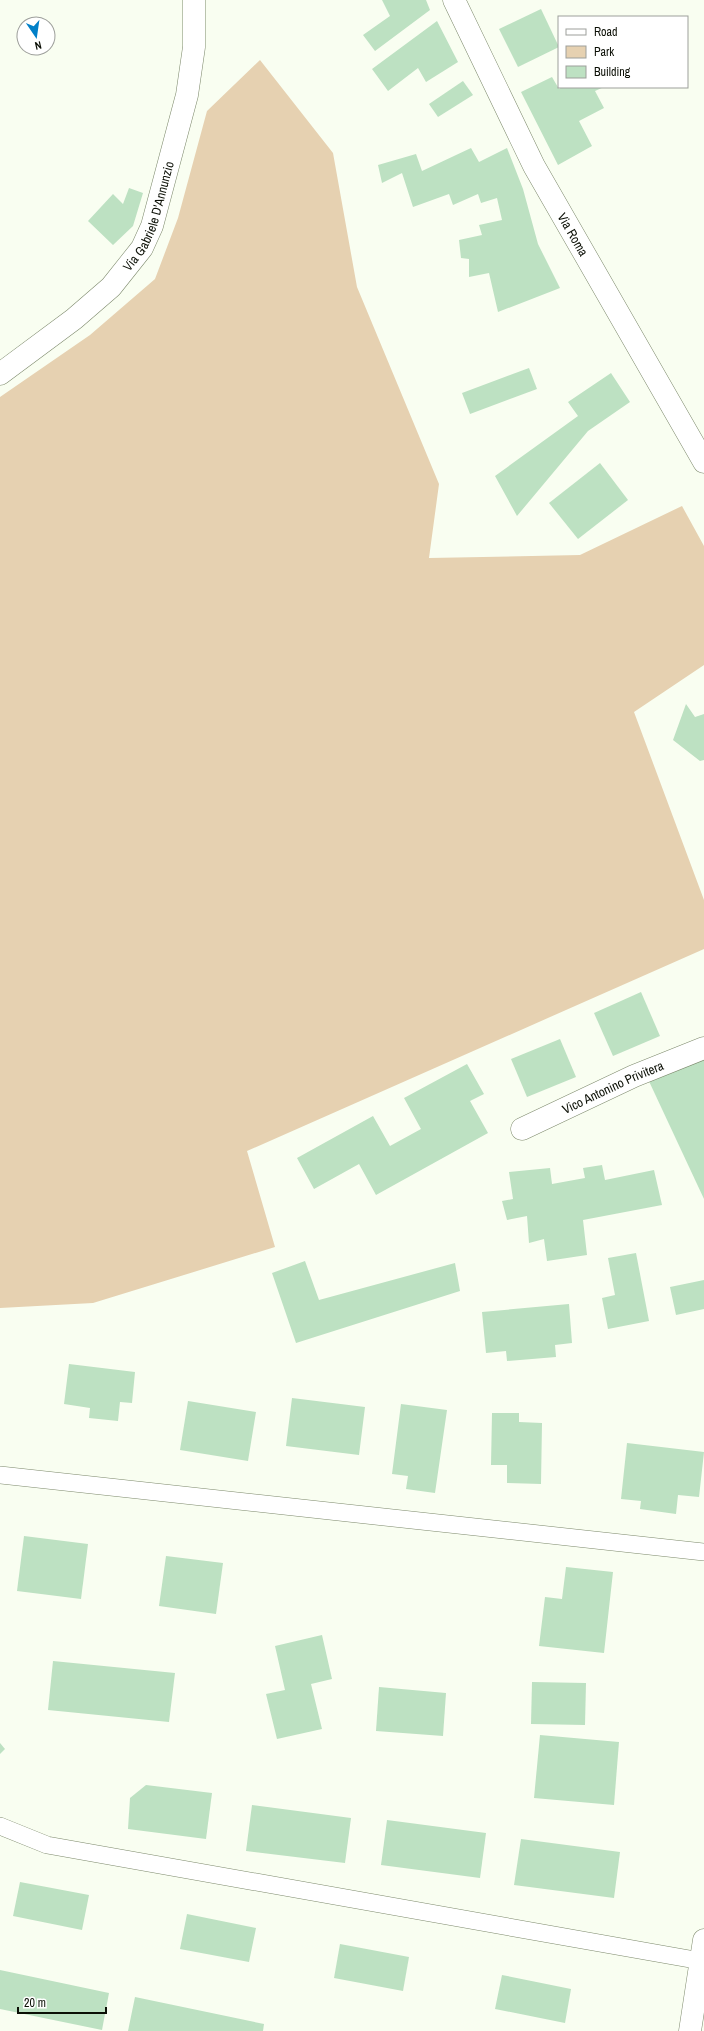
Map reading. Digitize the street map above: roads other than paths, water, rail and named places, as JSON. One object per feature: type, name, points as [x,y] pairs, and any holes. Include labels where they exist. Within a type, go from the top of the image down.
[{"type":"main road","name":"Via Gabriele D'Annunzio","points":[[0,374],[74,319],[111,287],[142,248],[152,226],[187,95],[194,47],[194,0]]},
{"type":"main road","name":"Via Roma","points":[[454,0],[534,166],[704,462]]},
{"type":"main road","name":"Vico Antonino Privitera","points":[[522,1129],[634,1076],[704,1048]]},
{"type":"main road","points":[[690,2031],[702,1951]]},
{"type":"lane","points":[[0,1475],[704,1552]]},
{"type":"lane","points":[[0,1826],[47,1845],[702,1951]]}]
